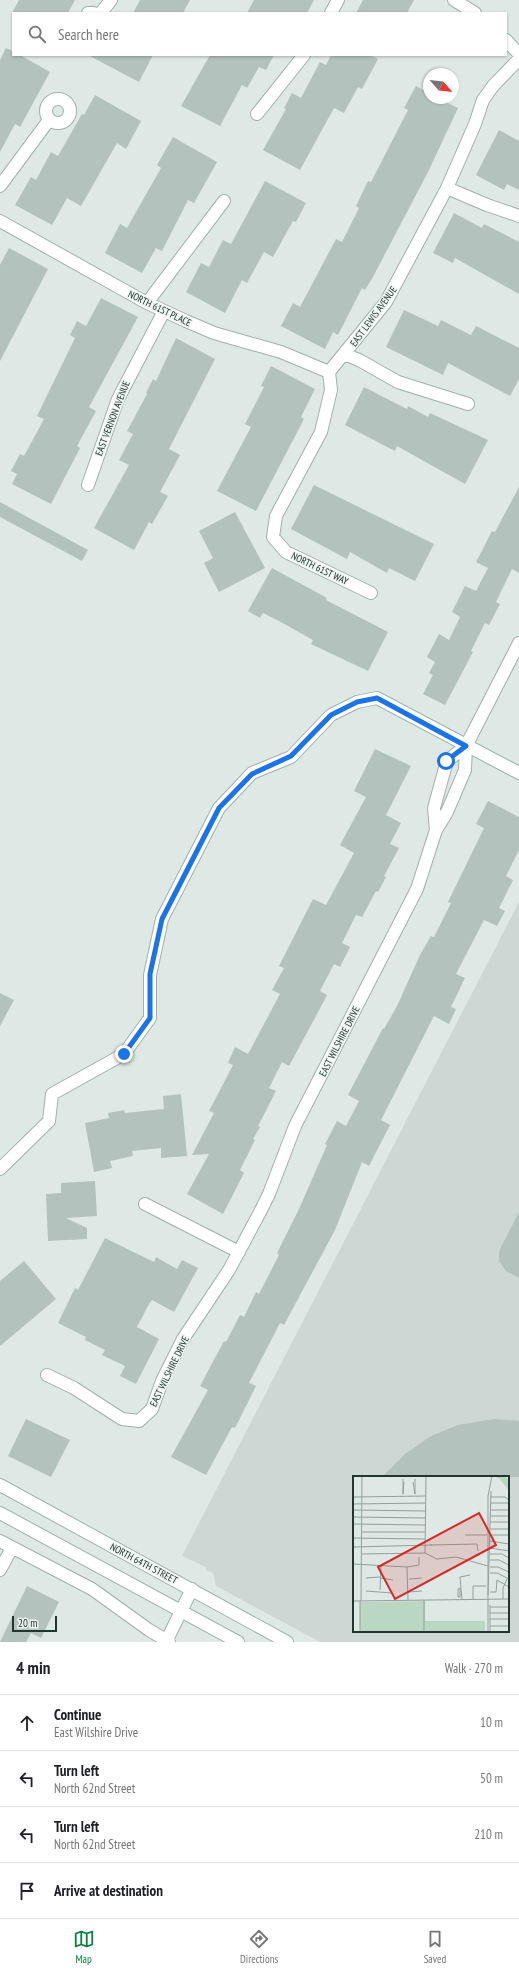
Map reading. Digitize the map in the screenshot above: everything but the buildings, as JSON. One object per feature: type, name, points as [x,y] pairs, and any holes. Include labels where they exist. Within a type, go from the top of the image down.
[{"type":"street","points":[[102,12],[111,0]]},
{"type":"street","points":[[331,12],[338,0]]},
{"type":"street","points":[[454,0],[473,12]]},
{"type":"street","points":[[507,41],[519,54]]},
{"type":"street","points":[[257,114],[303,56]]},
{"type":"street","name":"EAST LEWIS AVENUE","points":[[329,372],[386,302],[447,188],[475,124],[483,100],[493,86],[519,59]]},
{"type":"street","points":[[0,186],[49,120]]},
{"type":"street","points":[[447,188],[487,205],[519,216]]},
{"type":"street","points":[[147,303],[224,201]]},
{"type":"street","name":"NORTH 61ST PLACE","points":[[0,221],[164,311],[214,333],[281,352],[329,372]]},
{"type":"street","name":"EAST VERNON AVENUE","points":[[88,485],[118,399],[164,311]]},
{"type":"street","points":[[344,354],[359,360],[398,382],[468,404]]},
{"type":"street","name":"NORTH 61ST WAY","points":[[329,372],[331,390],[321,432],[276,516],[273,537],[286,552],[371,594]]},
{"type":"street","name":"EAST WILSHIRE DRIVE","points":[[47,1375],[74,1388],[122,1419],[139,1421],[152,1409],[162,1381],[183,1339],[229,1270],[269,1194],[295,1126],[417,889],[436,830],[447,812],[465,770],[466,746],[519,643]]},
{"type":"street","points":[[0,1169],[49,1121],[52,1094],[124,1054],[150,1018],[150,974],[162,919],[219,808],[252,774],[291,756],[331,715],[357,702],[377,698],[519,773]]},
{"type":"street","name":"EAST WILSHIRE DRIVE","points":[[436,830],[434,808],[435,801],[446,761],[466,746]]},
{"type":"street","points":[[145,1204],[239,1252]]},
{"type":"street","name":"NORTH 64TH STREET","points":[[0,1485],[288,1642]]},
{"type":"street","points":[[0,1513],[238,1642]]},
{"type":"street","points":[[0,1541],[92,1589],[167,1642],[192,1589]]},
{"type":"street","points":[[0,1570],[12,1548]]},
{"type":"shaded area","points":[[519,902],[519,1642],[320,1642],[216,1586],[213,1573],[206,1570],[206,1567],[182,1556]]},
{"type":"route","points":[[124,1054],[150,1018],[150,974],[162,919],[219,808],[252,774],[291,756],[331,715],[357,702],[377,698],[466,746],[446,761]]}]
